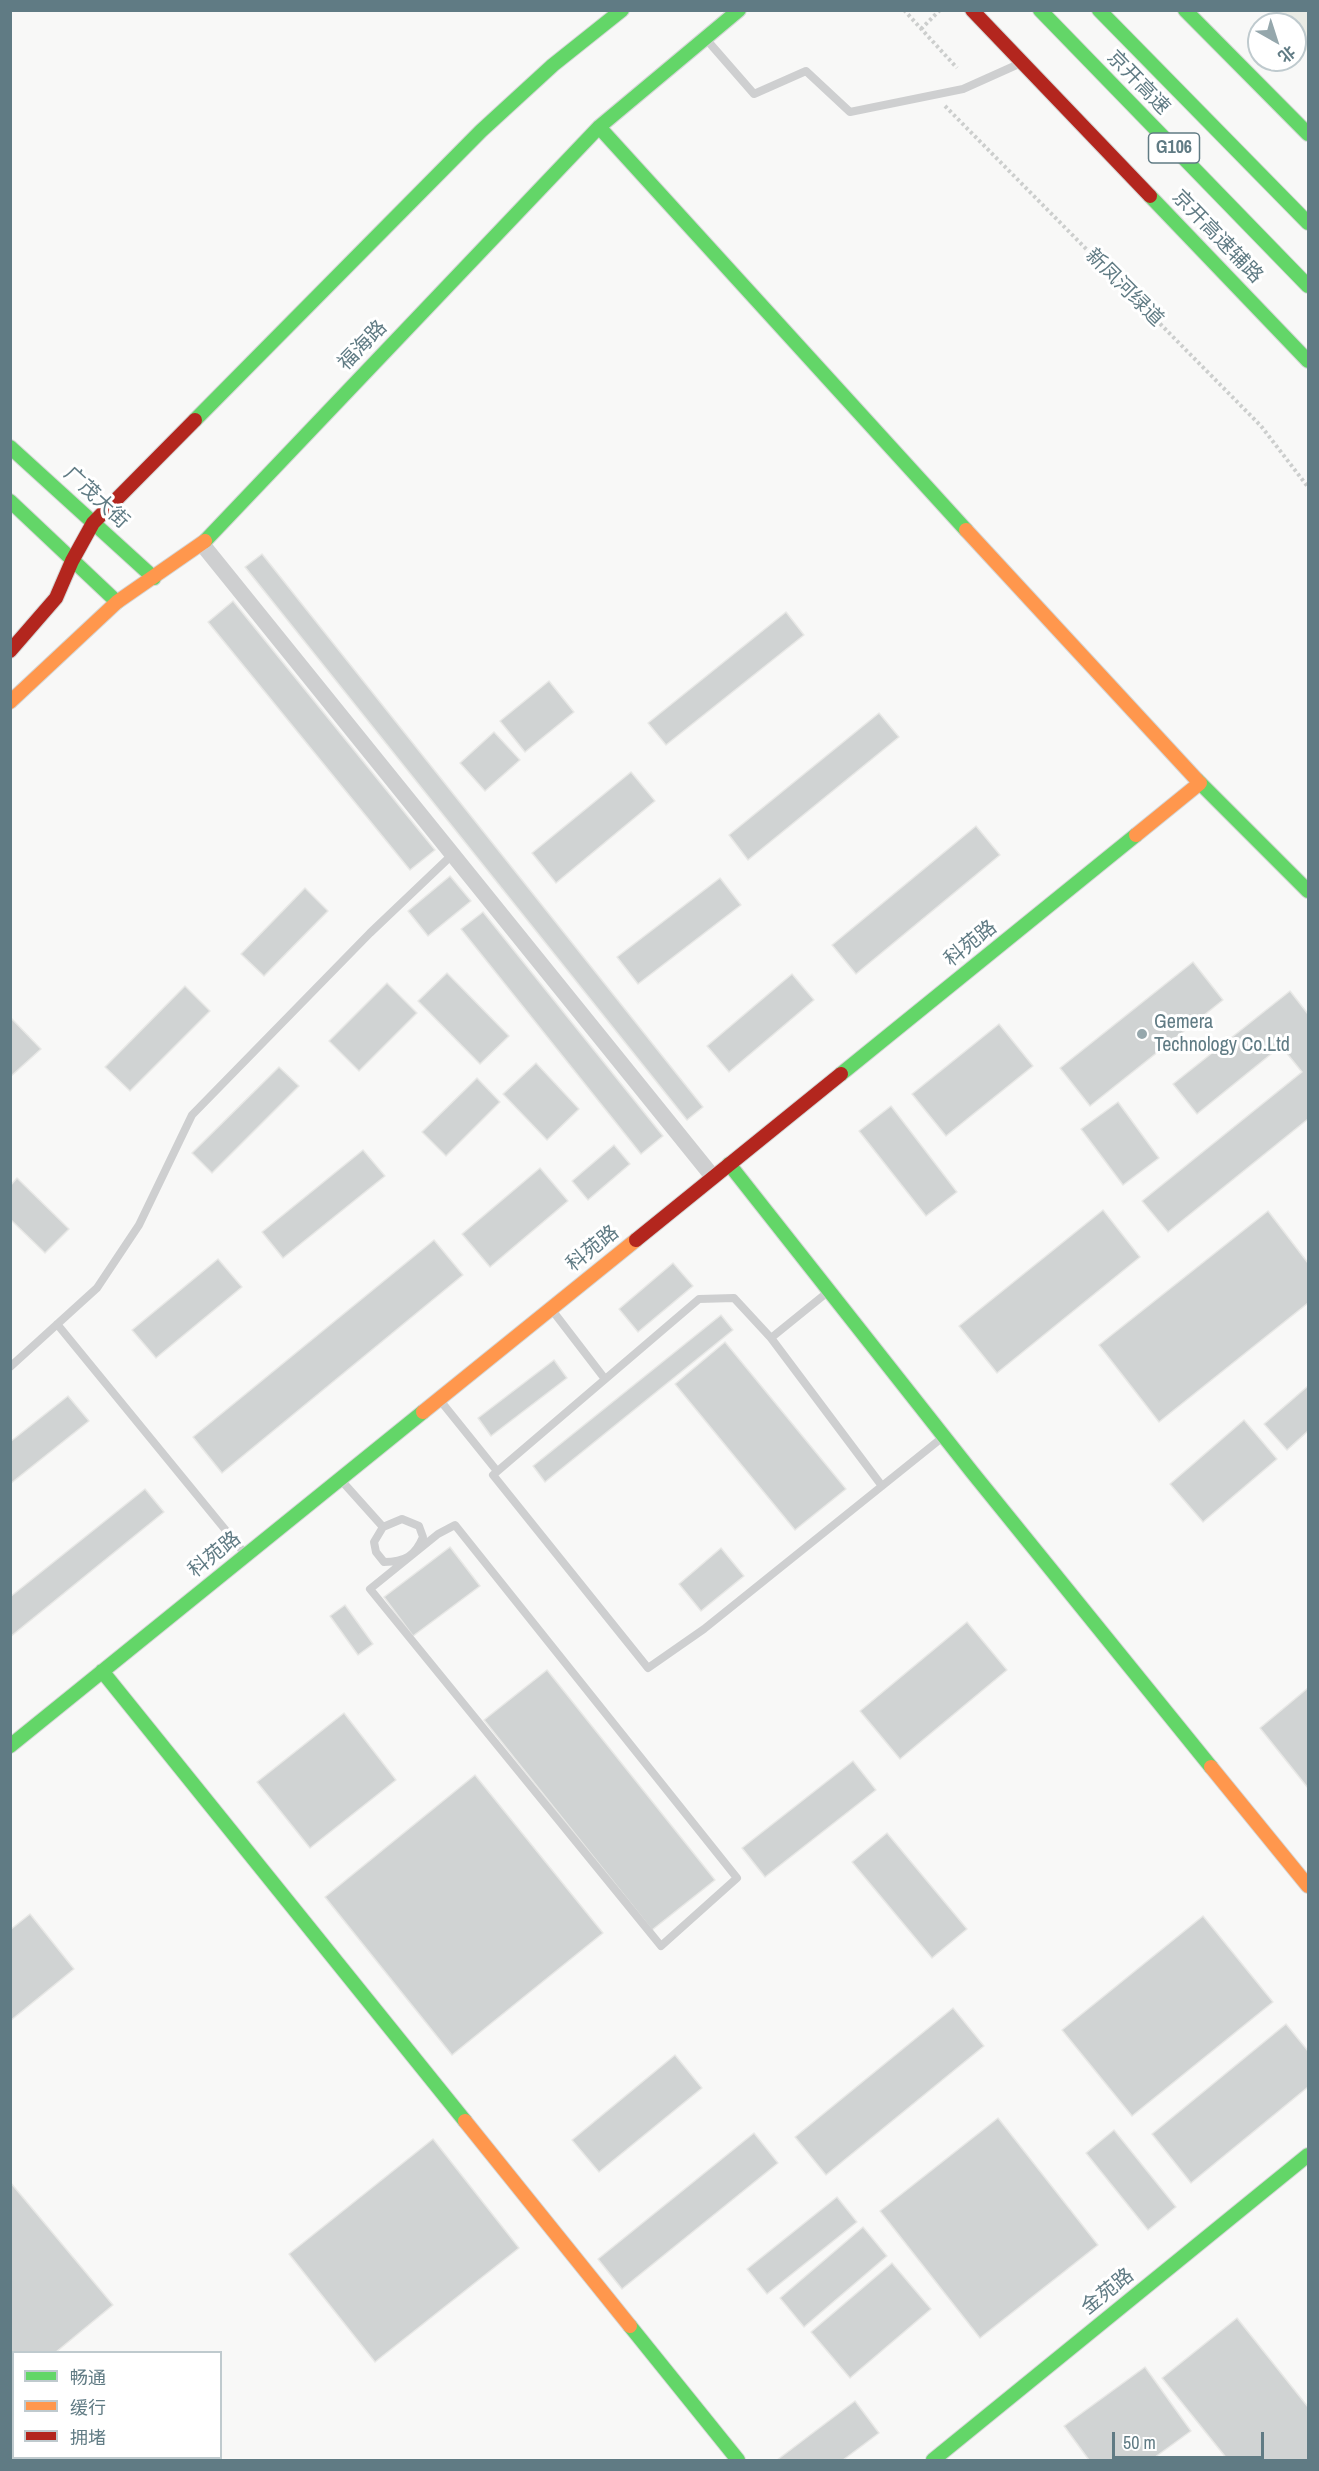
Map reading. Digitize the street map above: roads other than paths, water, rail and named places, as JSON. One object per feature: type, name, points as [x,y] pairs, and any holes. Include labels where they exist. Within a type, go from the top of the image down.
[{"type":"main road","points":[[10,651],[56,598],[72,561],[93,523],[481,131],[553,65],[622,10]]},
{"type":"main road","name":"福海路","points":[[10,702],[117,602],[202,544],[599,127],[739,10]]},
{"type":"main road","name":"京开高速辅路","points":[[972,10],[1308,361]]},
{"type":"main road","name":"京开高速","points":[[1040,10],[1308,286]]},
{"type":"main road","name":"京开高速","points":[[1099,10],[1308,224]]},
{"type":"main road","points":[[1185,10],[1308,134]]},
{"type":"main road","points":[[599,127],[1171,754],[1308,891]]},
{"type":"main road","name":"广茂大街","points":[[10,447],[154,578]]},
{"type":"main road","points":[[10,501],[117,602]]},
{"type":"main road","name":"科苑路","points":[[10,1746],[1200,783]]},
{"type":"main road","points":[[729,1164],[944,1436],[1308,1886]]},
{"type":"main road","points":[[102,1671],[738,2460]]},
{"type":"main road","name":"金苑路","points":[[933,2460],[1308,2155]]},
{"type":"street","points":[[202,544],[713,1177]]},
{"type":"lane","points":[[706,38],[754,94],[806,71],[850,112],[963,89],[1022,62]]},
{"type":"lane","points":[[10,1367],[97,1288],[139,1225],[192,1115],[370,933],[453,854]]},
{"type":"lane","points":[[771,1338],[829,1290]]},
{"type":"lane","points":[[882,1486],[771,1338],[734,1298],[699,1299],[493,1475],[648,1668],[704,1629],[882,1486],[944,1436]]},
{"type":"lane","points":[[550,1308],[605,1379]]},
{"type":"lane","points":[[57,1324],[246,1555]]},
{"type":"lane","points":[[438,1399],[497,1471]]},
{"type":"lane","points":[[339,1479],[383,1527]]},
{"type":"lane","points":[[383,1527],[374,1542],[376,1552],[384,1562],[397,1562],[417,1552],[438,1534],[455,1525],[737,1878],[661,1946],[370,1589],[417,1552],[423,1537],[419,1526],[402,1519],[383,1527]]},
{"type":"place","name":"Gemera Technology Co.Ltd","points":[[1142,1034]]}]
